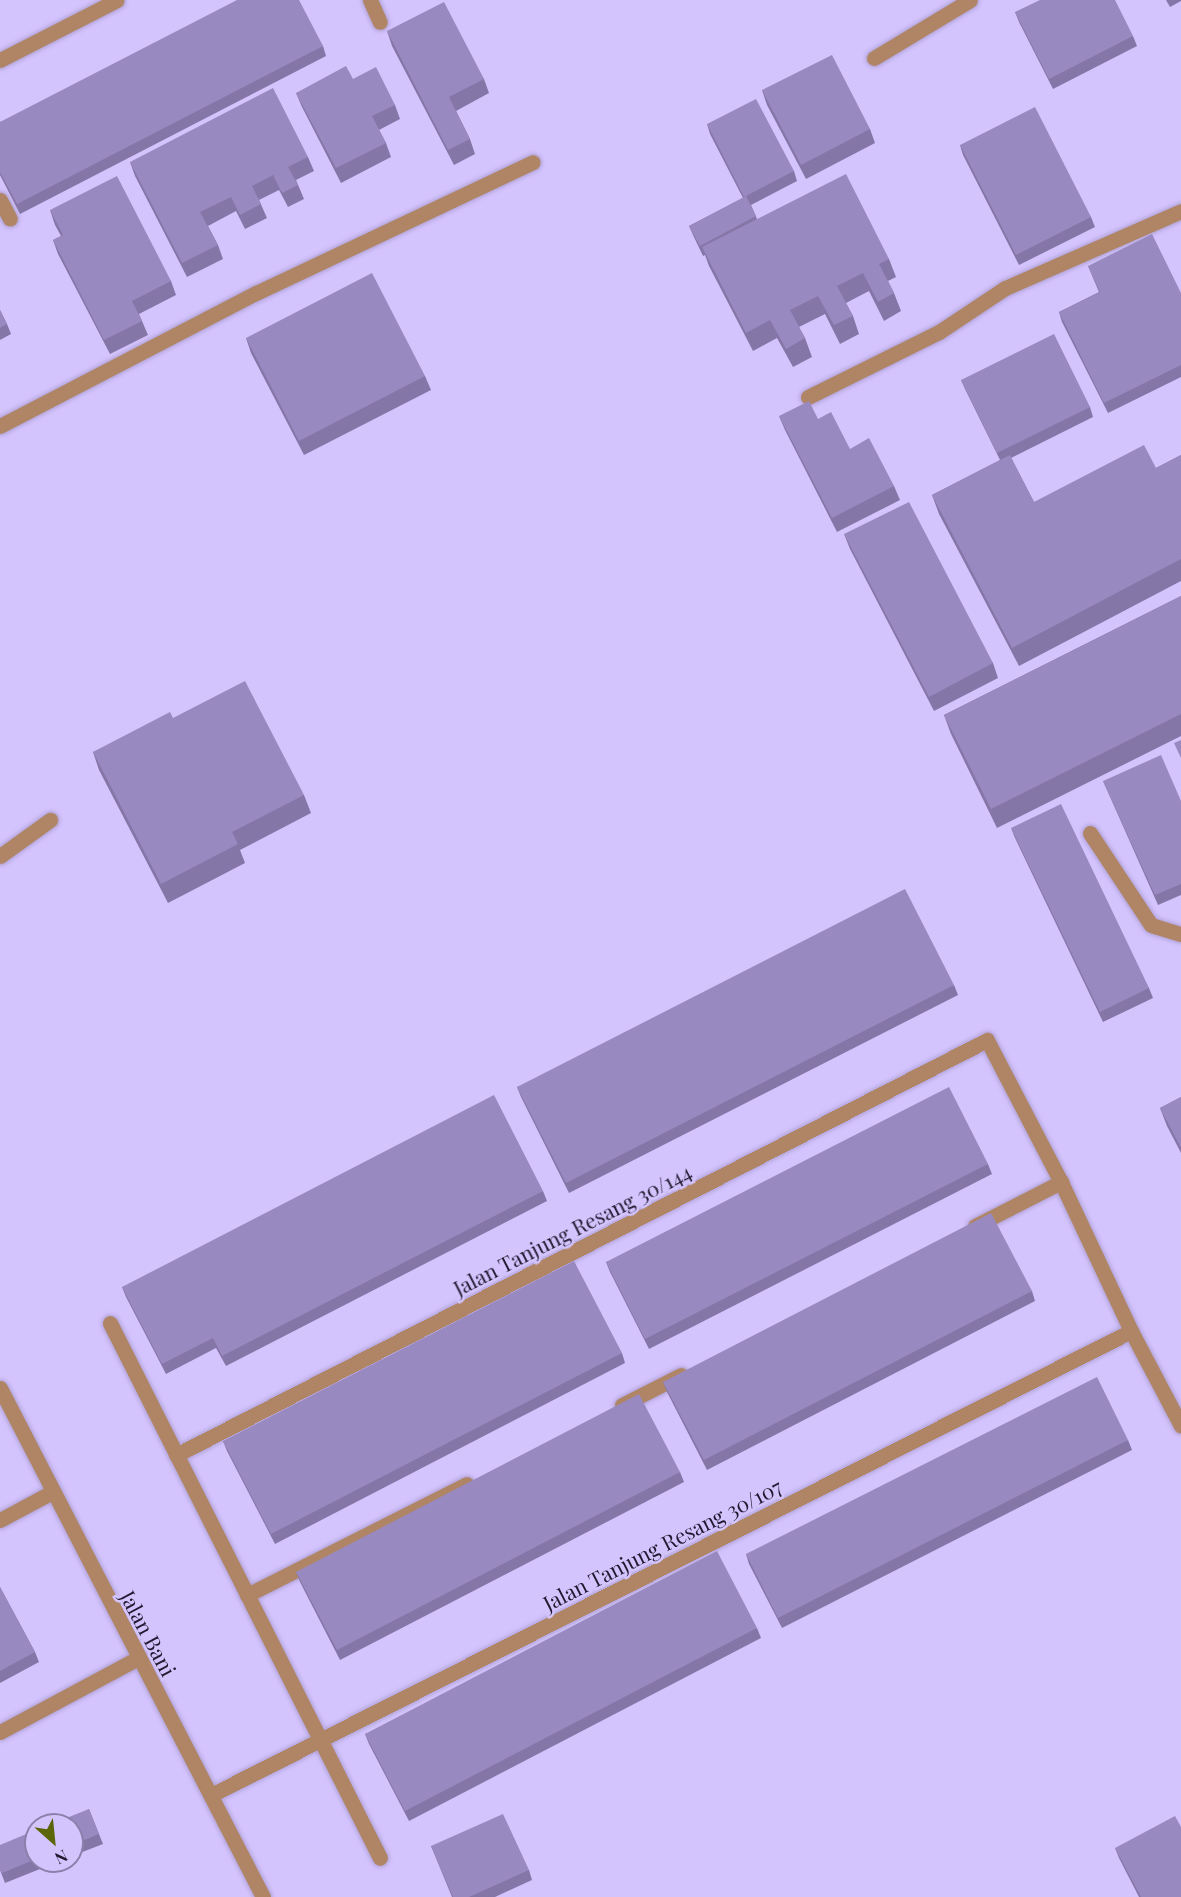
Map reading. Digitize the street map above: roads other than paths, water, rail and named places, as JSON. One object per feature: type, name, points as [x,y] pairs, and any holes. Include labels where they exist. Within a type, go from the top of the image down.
[{"type":"street","points":[[0,60],[117,0]]},
{"type":"street","points":[[370,0],[380,22]]},
{"type":"street","points":[[874,58],[970,0]]},
{"type":"street","points":[[0,426],[256,293],[532,162]]},
{"type":"street","points":[[0,200],[10,219]]},
{"type":"street","points":[[808,397],[939,332],[1005,288],[1181,211]]},
{"type":"street","points":[[0,856],[50,820]]},
{"type":"street","points":[[1090,833],[1151,925],[1181,934]]},
{"type":"street","name":"Jalan Tanjung Resang 30/144","points":[[176,1455],[987,1040],[1061,1182]]},
{"type":"street","points":[[966,1231],[1061,1182],[1131,1331],[1181,1426]]},
{"type":"street","points":[[110,1323],[380,1858]]},
{"type":"street","name":"Jalan Tanjung Resang 30/107","points":[[211,1795],[1131,1331]]},
{"type":"street","points":[[607,1413],[691,1370]]},
{"type":"street","name":"Jalan Bani","points":[[0,1388],[263,1897]]},
{"type":"street","points":[[247,1595],[480,1477]]},
{"type":"street","points":[[0,1520],[52,1492]]},
{"type":"street","points":[[0,1732],[138,1658]]}]
